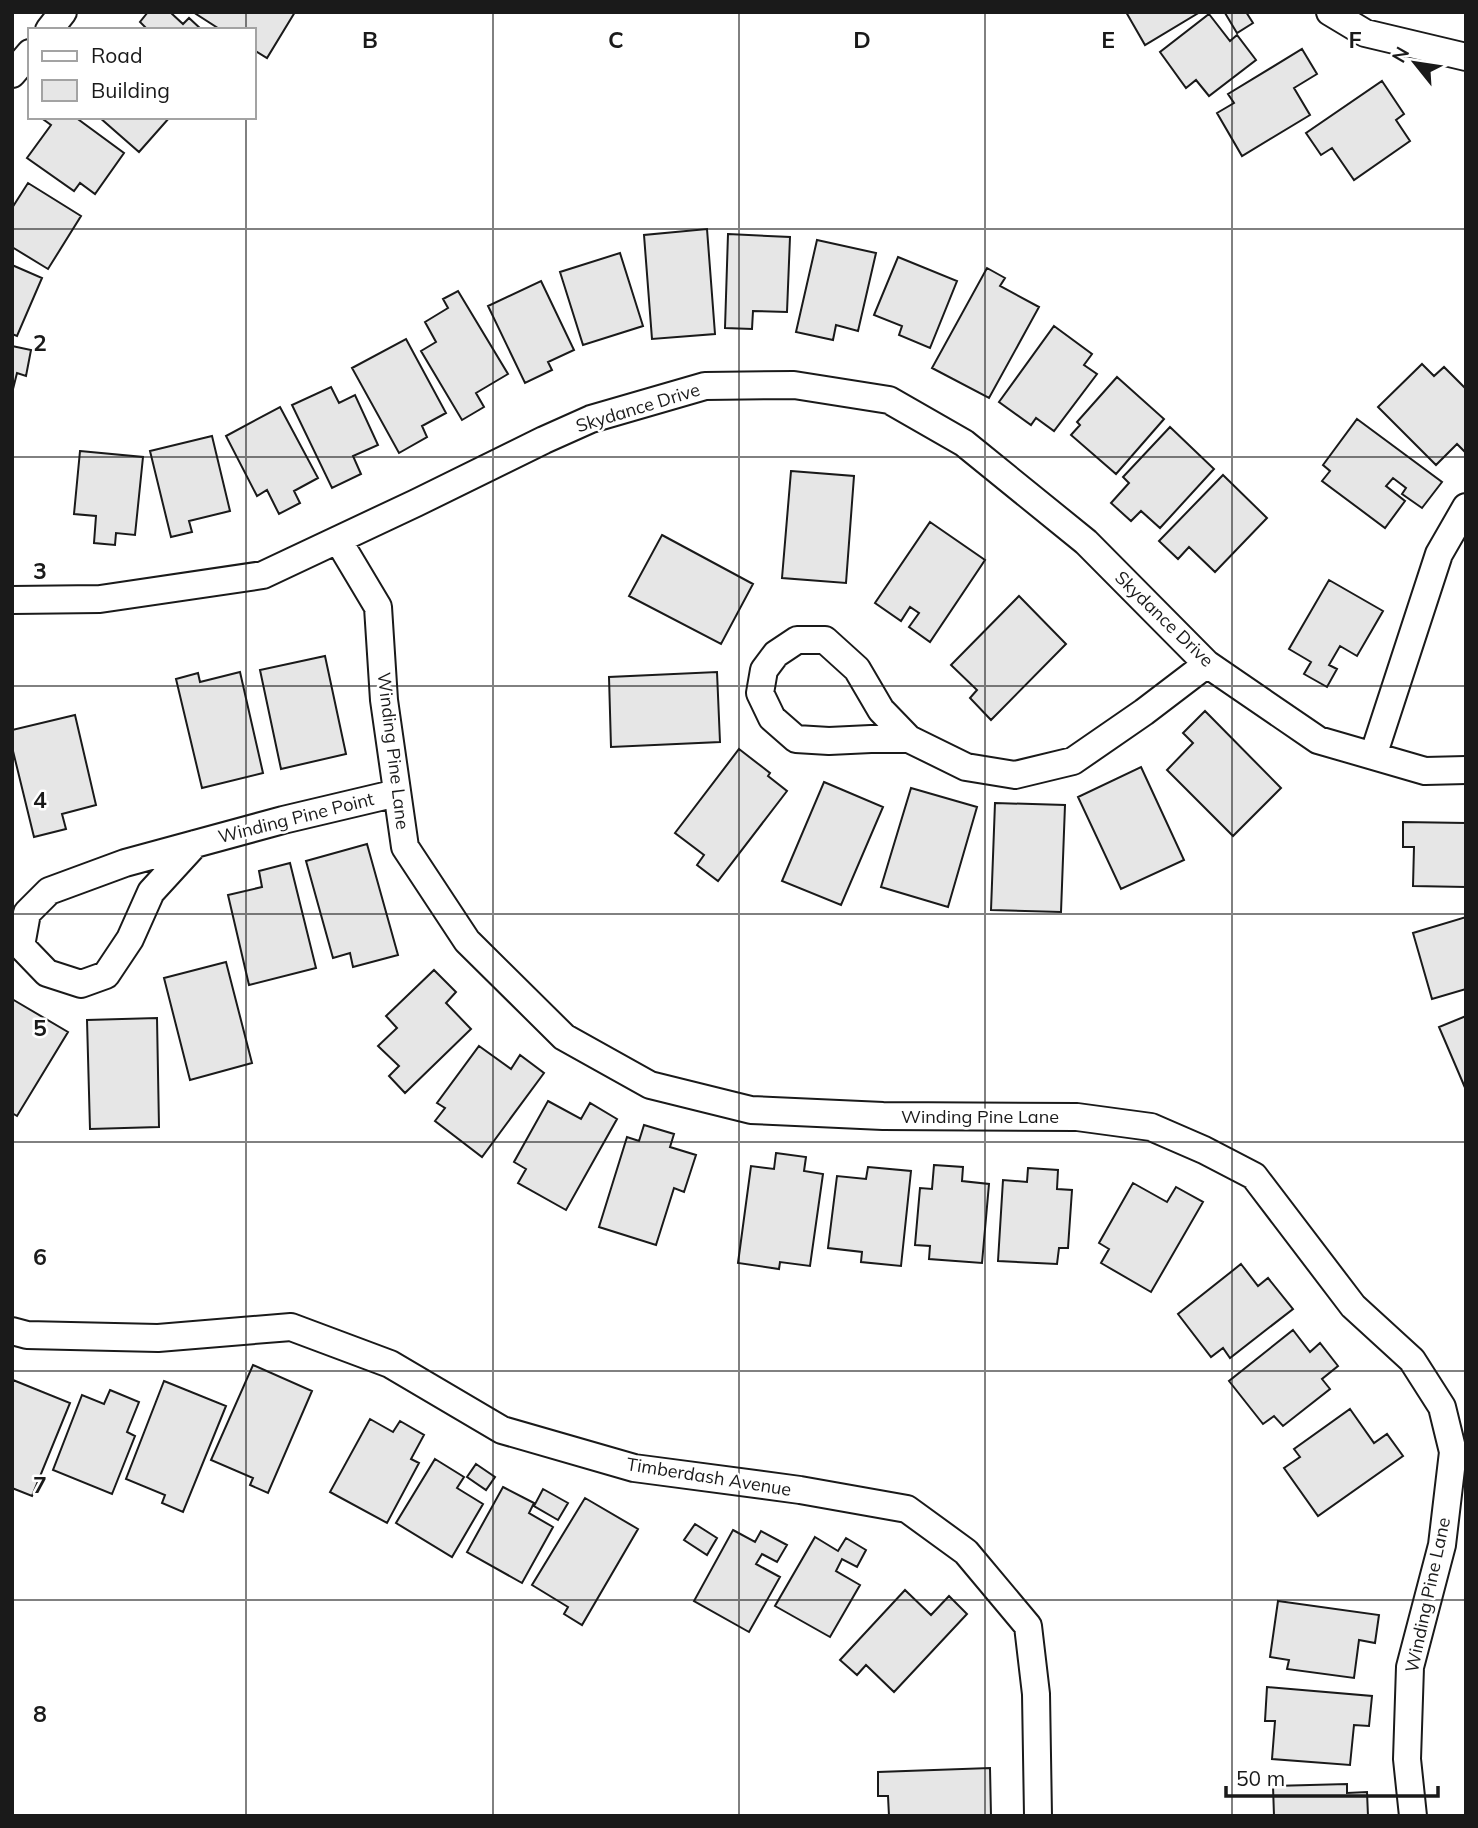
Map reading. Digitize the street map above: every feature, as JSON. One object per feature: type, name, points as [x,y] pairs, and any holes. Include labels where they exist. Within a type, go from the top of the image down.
[{"type":"street","points":[[51,28],[63,12]]},
{"type":"street","points":[[1329,12],[1365,33],[1466,57]]},
{"type":"street","points":[[12,74],[28,55]]},
{"type":"street","name":"Skydance Drive","points":[[12,600],[100,598],[262,575],[591,419],[705,386],[794,385],[889,400],[964,443],[1086,542],[1207,664],[1318,740],[1425,771],[1466,769]]},
{"type":"street","points":[[1373,756],[1438,554],[1466,507]]},
{"type":"street","name":"Winding Pine Lane","points":[[338,540],[378,607],[384,700],[405,847],[467,941],[564,1037],[650,1084],[751,1110],[883,1116],[1077,1117],[1151,1126],[1254,1176],[1353,1306],[1412,1360],[1442,1407],[1453,1452],[1442,1545],[1410,1667],[1406,1759],[1413,1816]]},
{"type":"street","points":[[909,739],[796,739],[772,718],[760,693],[764,670],[776,654],[797,639],[825,640],[857,669],[881,710],[909,739],[966,767],[1015,775],[1073,761],[1207,664]]},
{"type":"street","name":"Winding Pine Point","points":[[195,844],[151,892],[130,939],[106,975],[81,984],[47,972],[21,946],[27,913],[49,891],[125,863],[283,820],[397,793]]},
{"type":"street","name":"Timberdash Avenue","points":[[12,1331],[27,1335],[158,1338],[291,1327],[390,1363],[502,1430],[634,1468],[800,1490],[907,1509],[966,1552],[1028,1626],[1036,1694],[1038,1816]]},
{"type":"building","points":[[148,12],[170,12],[183,24],[189,18],[200,28],[146,28],[140,22]]},
{"type":"building","points":[[193,12],[295,12],[267,58],[256,51],[256,28],[218,28]]},
{"type":"building","points":[[1126,12],[1200,12],[1145,45]]},
{"type":"building","points":[[1246,12],[1253,23],[1237,33],[1225,13]]},
{"type":"building","points":[[1209,14],[1230,41],[1237,35],[1256,60],[1209,96],[1196,80],[1186,88],[1160,52]]},
{"type":"building","points":[[1302,49],[1317,74],[1294,88],[1310,115],[1242,156],[1217,113],[1234,103],[1228,94]]},
{"type":"building","points":[[1382,81],[1404,114],[1396,120],[1410,141],[1354,180],[1332,148],[1321,155],[1306,133]]},
{"type":"building","points":[[43,119],[78,119],[124,153],[95,194],[80,183],[74,191],[27,158],[51,125]]},
{"type":"building","points":[[101,119],[168,119],[139,152]]},
{"type":"building","points":[[28,183],[81,216],[48,269],[12,247],[12,208]]},
{"type":"building","points":[[707,229],[715,334],[652,339],[644,235]]},
{"type":"building","points":[[728,234],[790,237],[787,312],[753,311],[752,329],[725,328]]},
{"type":"building","points":[[817,240],[876,253],[858,331],[836,325],[833,340],[796,332]]},
{"type":"building","points":[[620,253],[643,326],[583,345],[560,272]]},
{"type":"building","points":[[898,257],[957,281],[930,348],[899,335],[902,326],[874,315]]},
{"type":"building","points":[[12,265],[42,278],[17,336],[12,334]]},
{"type":"building","points":[[987,268],[1005,278],[1000,286],[1039,307],[989,398],[932,368]]},
{"type":"building","points":[[541,281],[574,350],[548,362],[552,370],[525,383],[488,306]]},
{"type":"building","points":[[458,291],[508,374],[476,393],[484,407],[462,420],[421,351],[436,342],[425,322],[448,308],[443,299]]},
{"type":"building","points":[[1054,326],[1092,354],[1084,365],[1097,374],[1054,431],[1036,418],[1031,425],[999,402]]},
{"type":"building","points":[[406,339],[446,413],[422,426],[427,437],[399,453],[352,368]]},
{"type":"building","points":[[12,346],[31,350],[26,376],[17,373],[12,393]]},
{"type":"building","points":[[1422,364],[1434,376],[1444,367],[1466,389],[1466,453],[1457,444],[1436,465],[1378,407]]},
{"type":"building","points":[[1117,377],[1164,419],[1116,474],[1071,435],[1080,425],[1077,422]]},
{"type":"building","points":[[331,387],[339,403],[355,395],[378,445],[353,456],[361,474],[332,488],[292,405]]},
{"type":"building","points":[[280,407],[318,478],[294,491],[300,503],[279,514],[267,490],[257,496],[226,436]]},
{"type":"building","points":[[1357,419],[1442,482],[1422,508],[1402,494],[1406,488],[1393,478],[1386,486],[1405,501],[1385,528],[1322,481],[1330,471],[1323,465]]},
{"type":"building","points":[[1170,427],[1214,469],[1160,528],[1141,511],[1131,521],[1111,503],[1129,483],[1123,477]]},
{"type":"building","points":[[212,436],[230,511],[189,521],[192,532],[171,537],[150,451]]},
{"type":"building","points":[[80,451],[143,457],[135,535],[116,533],[115,545],[94,543],[96,516],[74,514]]},
{"type":"building","points":[[791,471],[854,476],[846,583],[782,578]]},
{"type":"building","points":[[1223,475],[1267,518],[1215,572],[1189,547],[1178,559],[1159,541]]},
{"type":"building","points":[[930,522],[985,560],[930,642],[909,627],[919,613],[910,607],[901,621],[875,603]]},
{"type":"building","points":[[662,535],[753,584],[721,644],[629,596]]},
{"type":"building","points":[[1329,580],[1383,611],[1357,656],[1340,646],[1329,665],[1337,669],[1327,687],[1304,674],[1311,662],[1289,649]]},
{"type":"building","points":[[1019,596],[1066,644],[991,720],[970,698],[977,690],[951,665]]},
{"type":"building","points":[[325,656],[346,754],[281,769],[260,670]]},
{"type":"building","points":[[240,672],[263,773],[202,788],[176,679],[198,673],[200,682]]},
{"type":"building","points":[[717,672],[720,742],[611,747],[609,677]]},
{"type":"building","points":[[1205,711],[1281,788],[1233,836],[1167,770],[1193,743],[1183,733]]},
{"type":"building","points":[[75,715],[96,805],[62,814],[66,829],[34,837],[12,747],[12,730]]},
{"type":"building","points":[[739,749],[770,773],[768,776],[787,791],[718,881],[697,865],[704,855],[675,833]]},
{"type":"building","points":[[1141,767],[1184,860],[1121,889],[1078,797]]},
{"type":"building","points":[[824,782],[883,807],[841,905],[782,881]]},
{"type":"building","points":[[911,788],[977,807],[948,907],[881,887]]},
{"type":"building","points":[[995,803],[1065,805],[1061,912],[991,910]]},
{"type":"building","points":[[1403,822],[1466,823],[1466,887],[1413,886],[1414,847],[1403,847]]},
{"type":"building","points":[[367,844],[398,955],[353,967],[350,953],[333,958],[306,861]]},
{"type":"building","points":[[290,863],[316,968],[249,985],[228,895],[262,887],[259,871]]},
{"type":"building","points":[[1466,917],[1466,989],[1432,999],[1413,933]]},
{"type":"building","points":[[226,962],[252,1063],[190,1080],[164,978]]},
{"type":"building","points":[[434,970],[456,992],[446,1003],[471,1029],[405,1093],[389,1076],[399,1066],[378,1046],[397,1028],[386,1016]]},
{"type":"building","points":[[12,999],[68,1032],[17,1116],[12,1113]]},
{"type":"building","points":[[1466,1016],[1466,1090],[1439,1027]]},
{"type":"building","points":[[157,1018],[159,1127],[90,1129],[87,1020]]},
{"type":"building","points":[[479,1046],[511,1069],[520,1055],[544,1073],[482,1157],[435,1121],[445,1108],[437,1103]]},
{"type":"building","points":[[548,1101],[581,1119],[590,1103],[617,1119],[566,1210],[518,1183],[526,1169],[514,1162]]},
{"type":"building","points":[[644,1125],[674,1134],[670,1147],[696,1155],[684,1192],[674,1188],[656,1245],[599,1227],[627,1137],[639,1141]]},
{"type":"building","points":[[776,1153],[806,1157],[804,1171],[823,1174],[810,1266],[780,1262],[779,1269],[738,1263],[751,1166],[774,1169]]},
{"type":"building","points":[[934,1165],[963,1167],[962,1181],[989,1184],[982,1263],[929,1259],[930,1246],[915,1245],[920,1188],[932,1189]]},
{"type":"building","points":[[868,1167],[911,1171],[901,1266],[861,1262],[862,1252],[828,1248],[837,1176],[866,1179]]},
{"type":"building","points":[[1028,1168],[1058,1170],[1057,1189],[1072,1190],[1068,1248],[1059,1248],[1057,1264],[998,1261],[1003,1180],[1027,1182]]},
{"type":"building","points":[[1133,1183],[1167,1202],[1176,1187],[1203,1202],[1151,1292],[1101,1263],[1109,1249],[1099,1243]]},
{"type":"building","points":[[1241,1264],[1258,1286],[1268,1278],[1293,1309],[1230,1358],[1223,1348],[1211,1357],[1178,1314]]},
{"type":"building","points":[[1293,1330],[1310,1352],[1320,1343],[1338,1366],[1322,1379],[1330,1389],[1283,1426],[1274,1416],[1263,1424],[1229,1381]]},
{"type":"building","points":[[253,1365],[312,1391],[268,1493],[250,1485],[253,1478],[211,1460]]},
{"type":"building","points":[[13,1380],[70,1403],[32,1496],[12,1488]]},
{"type":"building","points":[[164,1381],[226,1406],[183,1512],[162,1503],[165,1495],[126,1479]]},
{"type":"building","points":[[110,1390],[139,1402],[127,1432],[135,1436],[112,1494],[53,1470],[82,1395],[104,1404]]},
{"type":"building","points":[[1350,1409],[1374,1443],[1387,1434],[1403,1456],[1318,1516],[1284,1468],[1300,1457],[1294,1449]]},
{"type":"building","points":[[370,1419],[393,1432],[400,1421],[424,1435],[411,1459],[419,1463],[387,1523],[330,1492]]},
{"type":"building","points":[[435,1459],[464,1477],[457,1488],[483,1504],[452,1557],[396,1523]]},
{"type":"building","points":[[476,1464],[495,1477],[486,1490],[467,1477]]},
{"type":"building","points":[[503,1487],[534,1503],[529,1513],[553,1527],[522,1583],[467,1552]]},
{"type":"building","points":[[543,1489],[568,1503],[558,1520],[534,1506]]},
{"type":"building","points":[[585,1498],[638,1529],[582,1625],[564,1614],[568,1607],[532,1585]]},
{"type":"building","points":[[695,1524],[717,1538],[707,1555],[684,1540]]},
{"type":"building","points":[[733,1530],[755,1542],[761,1531],[787,1545],[777,1562],[762,1554],[756,1564],[780,1577],[749,1632],[694,1601]]},
{"type":"building","points":[[815,1537],[838,1551],[846,1538],[866,1550],[857,1567],[842,1559],[836,1571],[860,1585],[830,1637],[775,1606]]},
{"type":"building","points":[[905,1590],[931,1615],[949,1596],[967,1614],[894,1692],[866,1665],[857,1675],[840,1660]]},
{"type":"building","points":[[1278,1601],[1379,1615],[1375,1643],[1359,1640],[1354,1678],[1287,1669],[1289,1660],[1270,1657]]},
{"type":"building","points":[[1267,1687],[1372,1696],[1369,1726],[1354,1725],[1350,1765],[1272,1759],[1275,1721],[1265,1721]]},
{"type":"building","points":[[990,1768],[991,1816],[889,1816],[888,1796],[878,1796],[878,1772]]},
{"type":"building","points":[[1347,1784],[1347,1793],[1367,1792],[1368,1816],[1274,1816],[1273,1786]]}]
